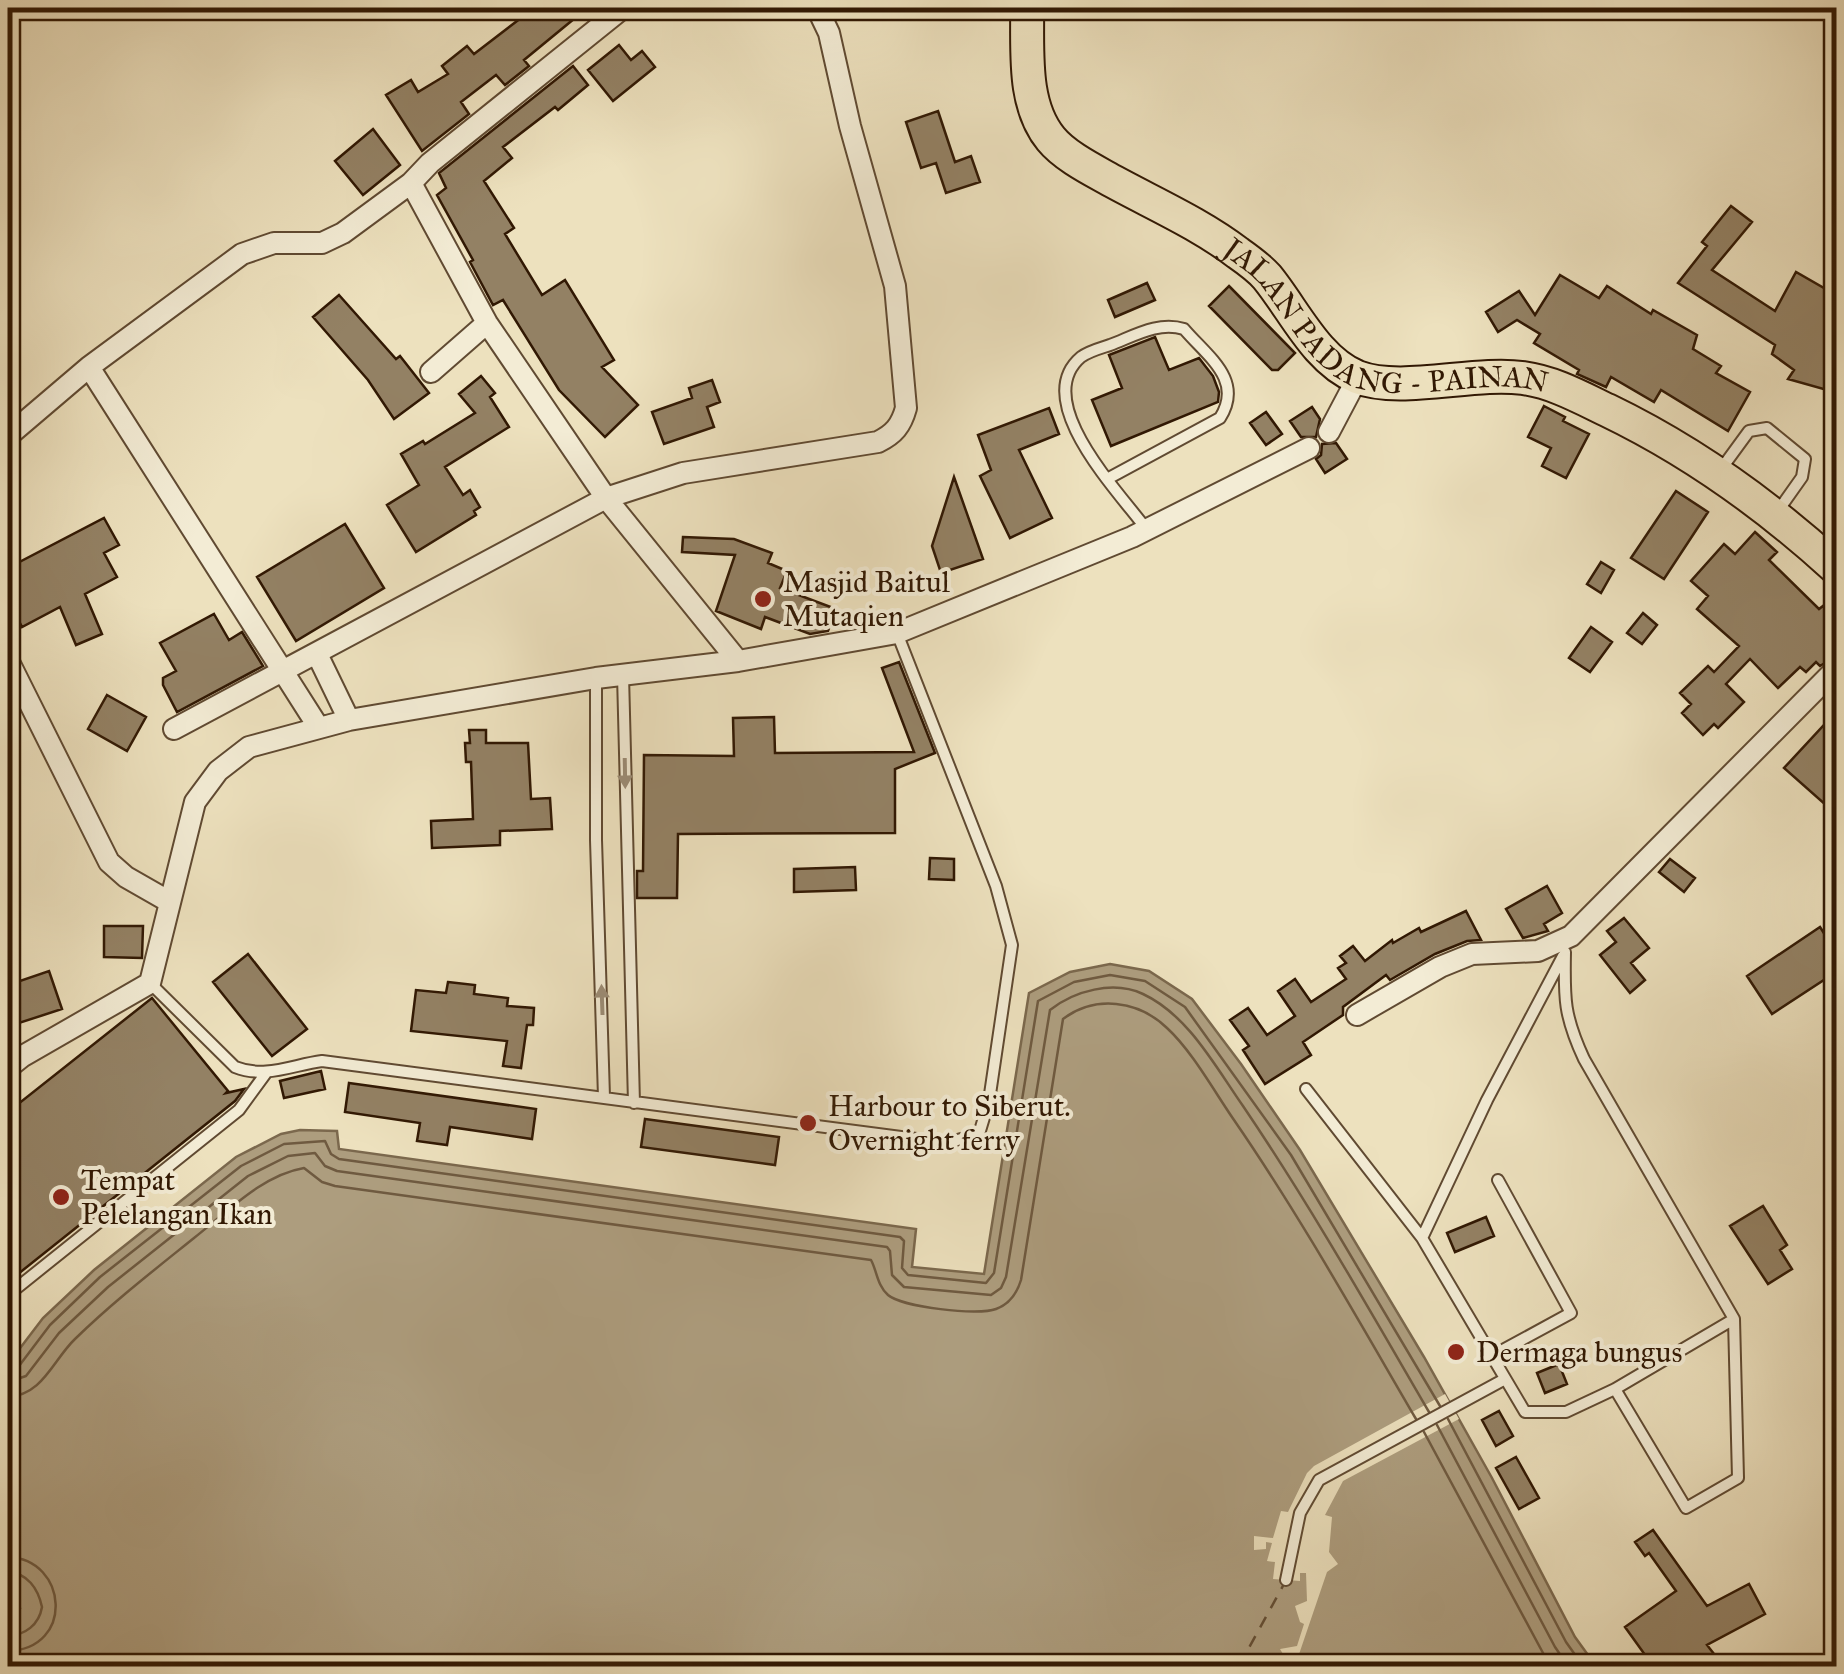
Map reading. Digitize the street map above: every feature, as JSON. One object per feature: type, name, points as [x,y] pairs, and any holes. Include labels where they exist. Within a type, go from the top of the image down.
[{"type":"highway","name":"JALAN PADANG - PAINAN","points":[[1027,8],[1029,82],[1037,114],[1052,140],[1087,167],[1234,250],[1264,274],[1330,360],[1358,377],[1388,382],[1491,375],[1527,378],[1566,390],[1718,472],[1776,514],[1825,558]]},
{"type":"street","points":[[8,436],[89,367],[242,254],[274,243],[322,243],[343,233],[411,183],[430,163],[623,8]]},
{"type":"street","points":[[174,729],[606,498],[684,474],[878,442],[892,435],[906,408],[895,286],[829,34],[817,8]]},
{"type":"street","points":[[411,183],[487,323],[606,498],[738,661]]},
{"type":"street","points":[[430,372],[487,323]]},
{"type":"street","points":[[89,367],[319,728]]},
{"type":"street","points":[[1329,432],[1358,377]]},
{"type":"street","points":[[8,1068],[150,983],[195,802],[218,771],[250,747],[349,720],[596,678],[738,661],[904,630],[1148,530],[1309,448]]},
{"type":"street","points":[[317,654],[349,720]]},
{"type":"street","points":[[8,660],[15,689],[110,862],[126,877],[168,901]]},
{"type":"street","points":[[1356,1014],[1428,973],[1472,954],[1538,951],[1568,944],[1836,668]]},
{"type":"lane","points":[[1108,478],[1220,418],[1228,405],[1230,391],[1226,378],[1184,329],[1160,326],[1084,354],[1072,366],[1066,384],[1065,406],[1072,426],[1108,478],[1148,530]]},
{"type":"lane","points":[[1718,472],[1743,437],[1757,428],[1767,428],[1801,453],[1805,468],[1776,514]]},
{"type":"lane","points":[[150,983],[235,1066],[250,1072],[266,1073],[322,1060],[946,1144],[979,1134],[989,1101],[1012,945],[996,886],[904,630]]},
{"type":"lane","points":[[622,675],[634,1103]]},
{"type":"lane","points":[[596,678],[596,840],[604,1097]]},
{"type":"lane","points":[[1422,1238],[1487,1100],[1568,944]]},
{"type":"lane","points":[[1568,944],[1564,1000],[1567,1022],[1584,1059],[1734,1319],[1738,1478],[1686,1508],[1616,1389]]},
{"type":"lane","points":[[13,1292],[239,1110],[266,1073]]},
{"type":"lane","points":[[1306,1089],[1422,1238],[1525,1412],[1566,1412],[1616,1389],[1734,1319]]},
{"type":"lane","points":[[1492,1356],[1571,1312],[1498,1180]]},
{"type":"lane","points":[[1286,1580],[1300,1513],[1319,1480],[1506,1379]]},
{"type":"water","points":[[1110,964],[1149,971],[1192,999],[1241,1064],[1300,1150],[1424,1357],[1575,1637],[1596,1666],[8,1666],[8,1616],[20,1608],[8,1588],[8,1364],[43,1318],[94,1270],[236,1157],[281,1134],[337,1131],[339,1149],[916,1229],[912,1267],[984,1274],[1029,993],[1070,972]]},
{"type":"pier","points":[[1445,1394],[1459,1419],[1343,1481],[1325,1515],[1332,1517],[1329,1552],[1338,1564],[1327,1572],[1295,1666],[1290,1666],[1280,1649],[1297,1646],[1304,1624],[1295,1606],[1307,1601],[1306,1573],[1300,1573],[1300,1581],[1273,1579],[1275,1562],[1267,1561],[1272,1543],[1266,1542],[1266,1549],[1254,1550],[1254,1536],[1273,1538],[1281,1511],[1288,1512],[1314,1466]]},
{"type":"building","points":[[534,8],[566,8],[575,18],[524,60],[529,66],[505,85],[496,75],[461,102],[469,114],[422,151],[386,95],[411,80],[418,92],[448,74],[442,66],[467,46],[474,54]]},
{"type":"building","points":[[619,45],[631,60],[642,51],[655,67],[613,101],[588,70]]},
{"type":"building","points":[[573,66],[588,85],[503,147],[512,158],[484,181],[514,228],[505,234],[542,295],[565,280],[614,360],[602,367],[638,405],[605,437],[559,390],[503,300],[493,305],[437,195],[446,188],[439,173]]},
{"type":"building","points":[[938,111],[955,162],[971,156],[980,182],[946,193],[936,163],[921,168],[906,122]]},
{"type":"building","points":[[373,129],[400,165],[363,195],[335,161]]},
{"type":"building","points":[[1731,206],[1752,222],[1712,270],[1775,311],[1796,272],[1836,295],[1836,357],[1827,390],[1788,379],[1794,370],[1772,354],[1775,345],[1678,283],[1707,246],[1702,242]]},
{"type":"building","points":[[1560,275],[1599,298],[1607,286],[1651,314],[1653,310],[1697,335],[1693,349],[1721,366],[1716,373],[1750,392],[1728,431],[1661,390],[1654,402],[1611,377],[1606,387],[1577,374],[1579,370],[1534,343],[1540,334],[1517,320],[1498,332],[1486,312],[1519,291],[1535,315]]},
{"type":"building","points":[[1147,283],[1155,300],[1115,317],[1108,300]]},
{"type":"building","points":[[1229,286],[1295,353],[1278,370],[1272,370],[1209,306]]},
{"type":"building","points":[[339,295],[396,359],[400,356],[429,393],[394,419],[368,380],[313,317]]},
{"type":"building","points":[[1155,337],[1169,370],[1199,358],[1213,376],[1218,402],[1111,446],[1092,400],[1122,388],[1109,355]]},
{"type":"building","points":[[481,376],[495,393],[490,397],[509,427],[445,467],[463,495],[470,490],[480,507],[474,511],[476,515],[416,552],[387,505],[419,485],[401,454],[475,413],[459,394]]},
{"type":"building","points":[[712,380],[720,402],[707,407],[714,427],[664,444],[652,412],[692,398],[689,388]]},
{"type":"building","points":[[1544,406],[1589,434],[1566,478],[1542,466],[1551,448],[1528,437]]},
{"type":"building","points":[[1312,407],[1320,419],[1316,437],[1301,437],[1290,421]]},
{"type":"building","points":[[1049,408],[1059,434],[1019,450],[1052,518],[1010,538],[980,476],[991,470],[978,435]]},
{"type":"building","points":[[1266,412],[1282,434],[1266,445],[1250,423]]},
{"type":"building","points":[[1336,443],[1347,459],[1325,473],[1316,459],[1321,455],[1322,444]]},
{"type":"building","points":[[954,477],[983,559],[941,573],[932,546]]},
{"type":"building","points":[[1676,491],[1708,512],[1664,579],[1631,558]]},
{"type":"building","points":[[104,518],[119,545],[104,553],[117,577],[85,594],[102,634],[76,645],[60,607],[22,627],[8,599],[8,568]]},
{"type":"building","points":[[345,524],[384,588],[296,641],[257,577]]},
{"type":"building","points":[[1755,532],[1777,552],[1769,560],[1819,609],[1823,606],[1836,619],[1836,656],[1820,666],[1816,662],[1806,672],[1800,667],[1778,688],[1750,659],[1726,684],[1744,702],[1718,728],[1714,724],[1703,735],[1682,713],[1691,704],[1680,693],[1708,666],[1714,672],[1739,646],[1697,609],[1708,596],[1691,581],[1724,544],[1735,554]]},
{"type":"building","name":"Masjid Baitul Mutaqien","points":[[683,537],[734,539],[772,553],[768,563],[787,571],[780,588],[836,609],[828,631],[810,634],[765,617],[761,629],[716,611],[735,555],[682,552]]},
{"type":"building","points":[[1601,562],[1614,570],[1601,593],[1587,584]]},
{"type":"building","points":[[1643,613],[1657,625],[1642,644],[1627,633]]},
{"type":"building","points":[[214,614],[229,640],[242,632],[263,666],[177,712],[163,685],[163,678],[176,671],[160,643]]},
{"type":"building","points":[[1591,627],[1612,642],[1590,672],[1569,658]]},
{"type":"building","points":[[899,662],[935,753],[895,769],[895,833],[678,834],[677,898],[637,898],[637,871],[643,871],[644,755],[734,756],[733,718],[774,717],[775,753],[914,752],[882,668]]},
{"type":"building","points":[[107,695],[146,717],[127,751],[88,729]]},
{"type":"building","points":[[1836,712],[1836,814],[1784,768]]},
{"type":"building","points":[[469,730],[486,730],[486,743],[528,743],[531,799],[550,798],[552,829],[500,831],[500,845],[432,848],[431,821],[473,819],[471,762],[466,762],[465,743],[470,743]]},
{"type":"building","points":[[930,858],[954,859],[954,880],[929,879]]},
{"type":"building","points":[[1670,859],[1695,878],[1684,892],[1659,872]]},
{"type":"building","points":[[855,867],[856,890],[794,892],[794,869]]},
{"type":"building","points":[[1547,886],[1562,913],[1544,924],[1548,931],[1523,938],[1506,909]]},
{"type":"building","points":[[1466,911],[1481,940],[1467,941],[1435,954],[1390,980],[1386,975],[1343,1007],[1343,1015],[1303,1042],[1311,1055],[1265,1084],[1243,1050],[1249,1046],[1230,1020],[1248,1008],[1267,1035],[1295,1016],[1278,991],[1295,979],[1311,1002],[1346,979],[1338,968],[1346,963],[1340,956],[1353,946],[1365,961],[1392,940],[1393,943],[1419,928],[1421,932]]},
{"type":"building","points":[[1624,918],[1649,948],[1631,963],[1645,980],[1630,993],[1600,955],[1616,942],[1607,931]]},
{"type":"building","points":[[104,926],[143,926],[142,958],[104,957]]},
{"type":"building","points":[[1820,927],[1836,952],[1836,972],[1772,1014],[1747,976]]},
{"type":"building","points":[[248,954],[307,1029],[272,1056],[213,982]]},
{"type":"building","points":[[49,971],[62,1009],[19,1023],[8,985]]},
{"type":"building","points":[[448,982],[475,985],[474,994],[508,998],[507,1006],[534,1008],[533,1025],[527,1025],[521,1068],[503,1066],[507,1041],[411,1031],[416,990],[446,993]]},
{"type":"building","name":"Tempat Pelelangan Ikan","points":[[152,998],[226,1093],[244,1089],[235,1101],[8,1282],[8,1112]]},
{"type":"building","points":[[321,1071],[325,1089],[284,1098],[280,1081]]},
{"type":"building","points":[[349,1083],[536,1109],[532,1139],[450,1127],[447,1145],[417,1141],[420,1123],[345,1112]]},
{"type":"building","points":[[645,1119],[779,1137],[775,1165],[641,1147]]},
{"type":"building","points":[[1763,1206],[1787,1245],[1780,1250],[1792,1269],[1768,1284],[1730,1226]]},
{"type":"building","points":[[1486,1217],[1494,1236],[1455,1252],[1447,1233]]},
{"type":"building","points":[[1559,1364],[1567,1384],[1545,1393],[1537,1373]]},
{"type":"building","points":[[1499,1411],[1513,1436],[1496,1446],[1482,1420]]},
{"type":"building","points":[[1516,1457],[1539,1498],[1519,1509],[1496,1468]]},
{"type":"building","points":[[1653,1530],[1707,1606],[1749,1584],[1765,1614],[1707,1645],[1714,1654],[1696,1666],[1653,1666],[1625,1627],[1676,1591],[1649,1553],[1645,1556],[1635,1542]]},
{"type":"ferry route","points":[[1239,1666],[1284,1584]]},
{"type":"place","name":"Masjid Baitul Mutaqien","points":[[763,599]]},
{"type":"place","name":"Harbour to Siberut. Overnight ferry","points":[[808,1123]]},
{"type":"place","name":"Tempat Pelelangan Ikan","points":[[61,1197]]},
{"type":"place","name":"Dermaga bungus","points":[[1456,1352]]}]
